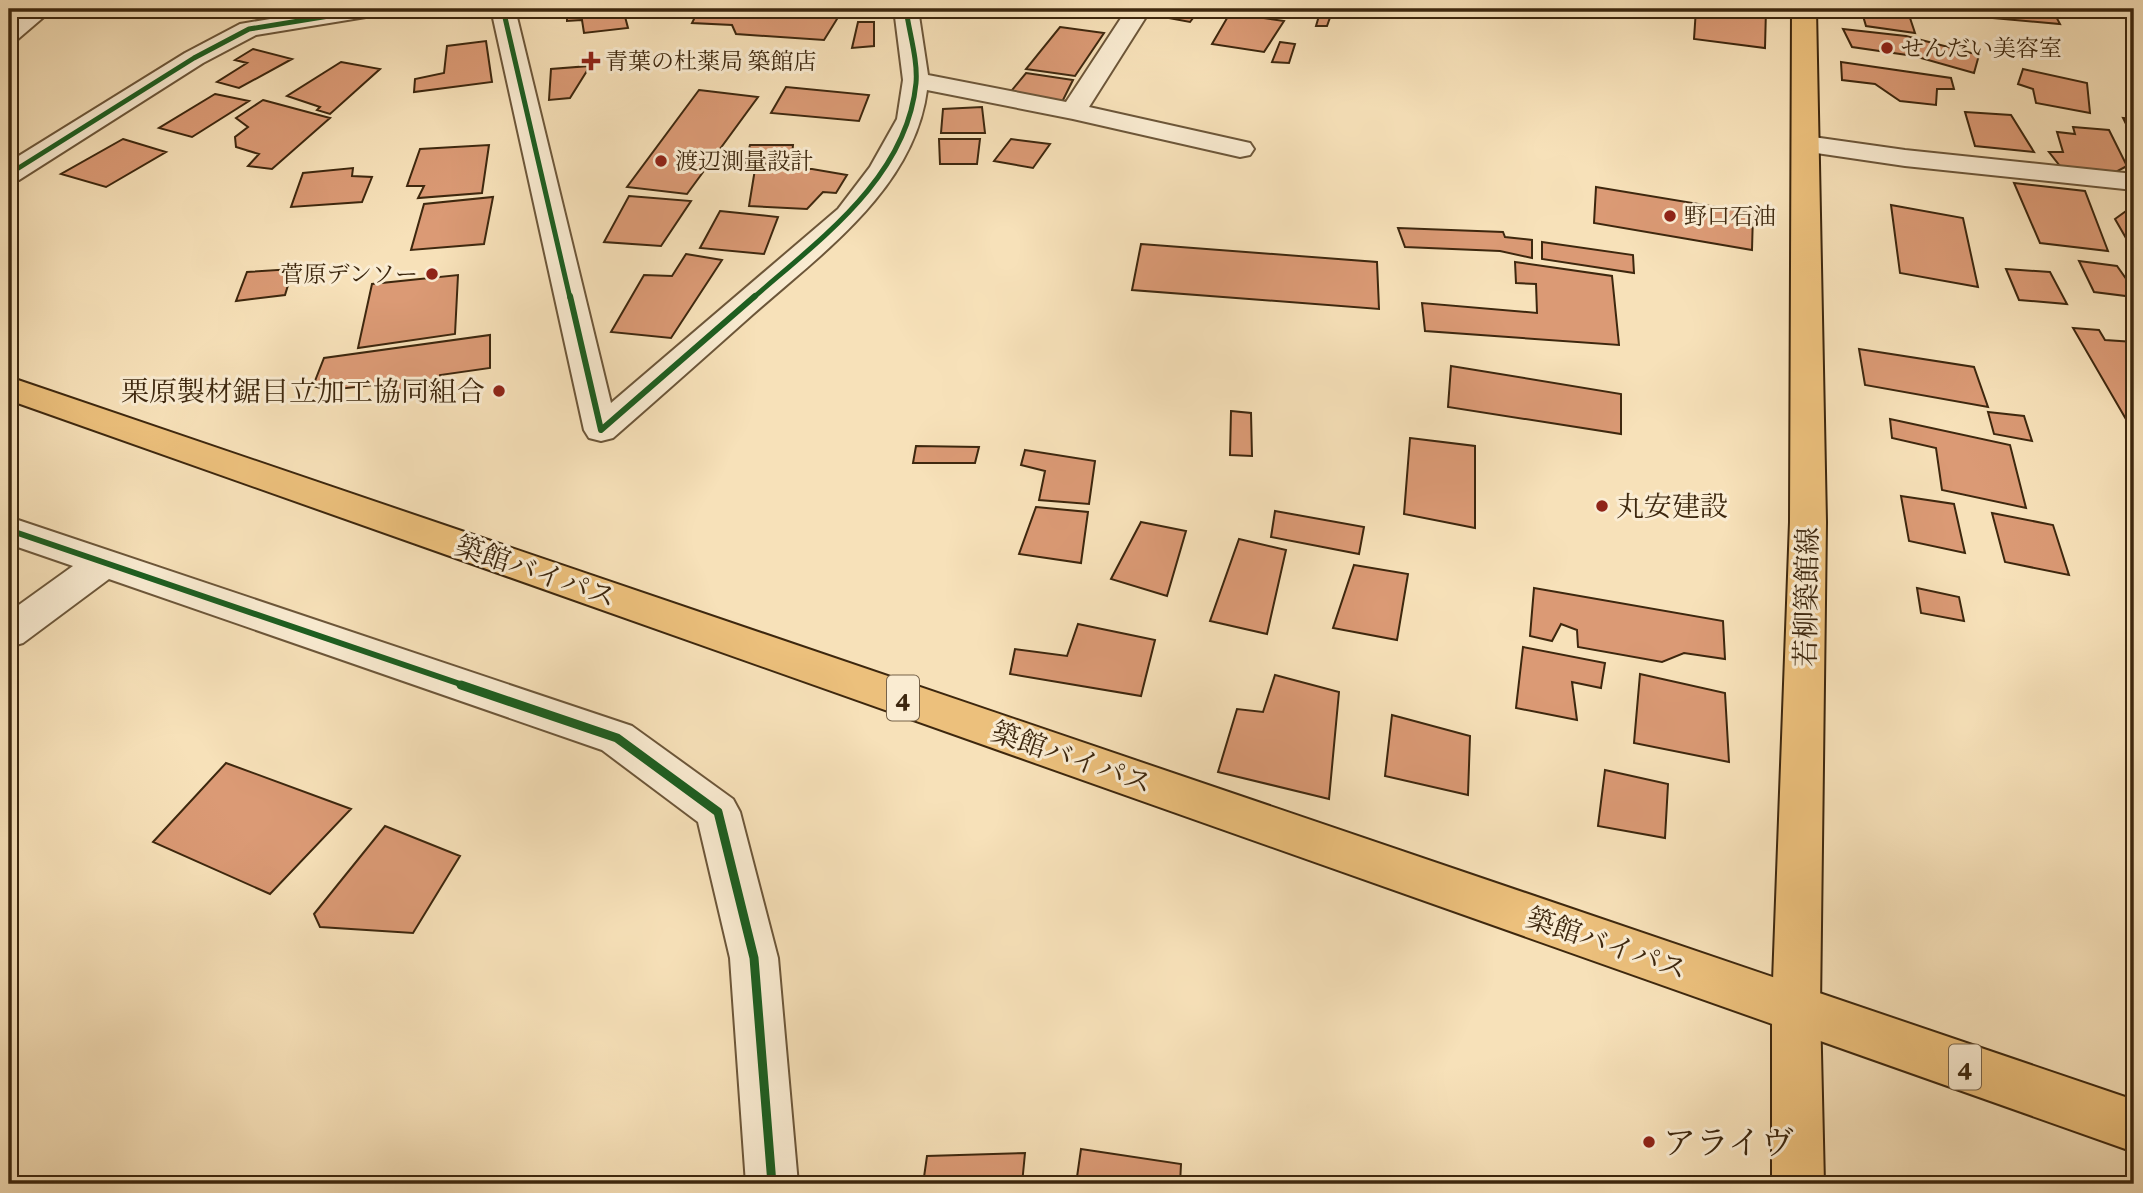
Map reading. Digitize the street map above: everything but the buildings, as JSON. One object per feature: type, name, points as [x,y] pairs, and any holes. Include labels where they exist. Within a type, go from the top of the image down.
[{"type":"main road","name":"若柳築館線","points":[[1798,1184],[1796,1008],[1808,522],[1804,9]]},
{"type":"main road","name":"築館バイパス","points":[[9,388],[2134,1126]]},
{"type":"street","points":[[9,34],[41,9]]},
{"type":"street","points":[[9,174],[194,58],[249,29],[372,9]]},
{"type":"street","points":[[503,9],[601,430],[848,215],[883,169],[910,119],[916,80],[906,9]]},
{"type":"street","points":[[1073,111],[1139,9]]},
{"type":"street","points":[[916,80],[1073,111],[1240,149]]},
{"type":"street","points":[[1806,144],[1918,160],[2134,182]]},
{"type":"street","points":[[9,530],[617,738],[718,812],[754,958],[772,1184]]},
{"type":"street","points":[[9,632],[105,562]]},
{"type":"cycle path","points":[[9,174],[194,58],[249,29],[372,9]]},
{"type":"cycle path","points":[[503,9],[601,430],[848,215],[883,169],[910,119],[916,80],[906,9]]},
{"type":"cycle path","points":[[9,530],[617,738],[718,812],[754,958],[772,1184]]},
{"type":"place","name":"せんだい美容室","points":[[1887,48]]},
{"type":"place","name":"青葉の杜薬局 築館店","points":[[591,61]]},
{"type":"place","name":"渡辺測量設計","points":[[661,161]]},
{"type":"place","name":"野口石油","points":[[1670,216]]},
{"type":"place","name":"菅原デンソー","points":[[432,274]]},
{"type":"place","name":"栗原製材鋸目立加工協同組合","points":[[499,391]]},
{"type":"place","name":"丸安建設","points":[[1602,506]]},
{"type":"place","name":"アライヴ","points":[[1649,1142]]}]
